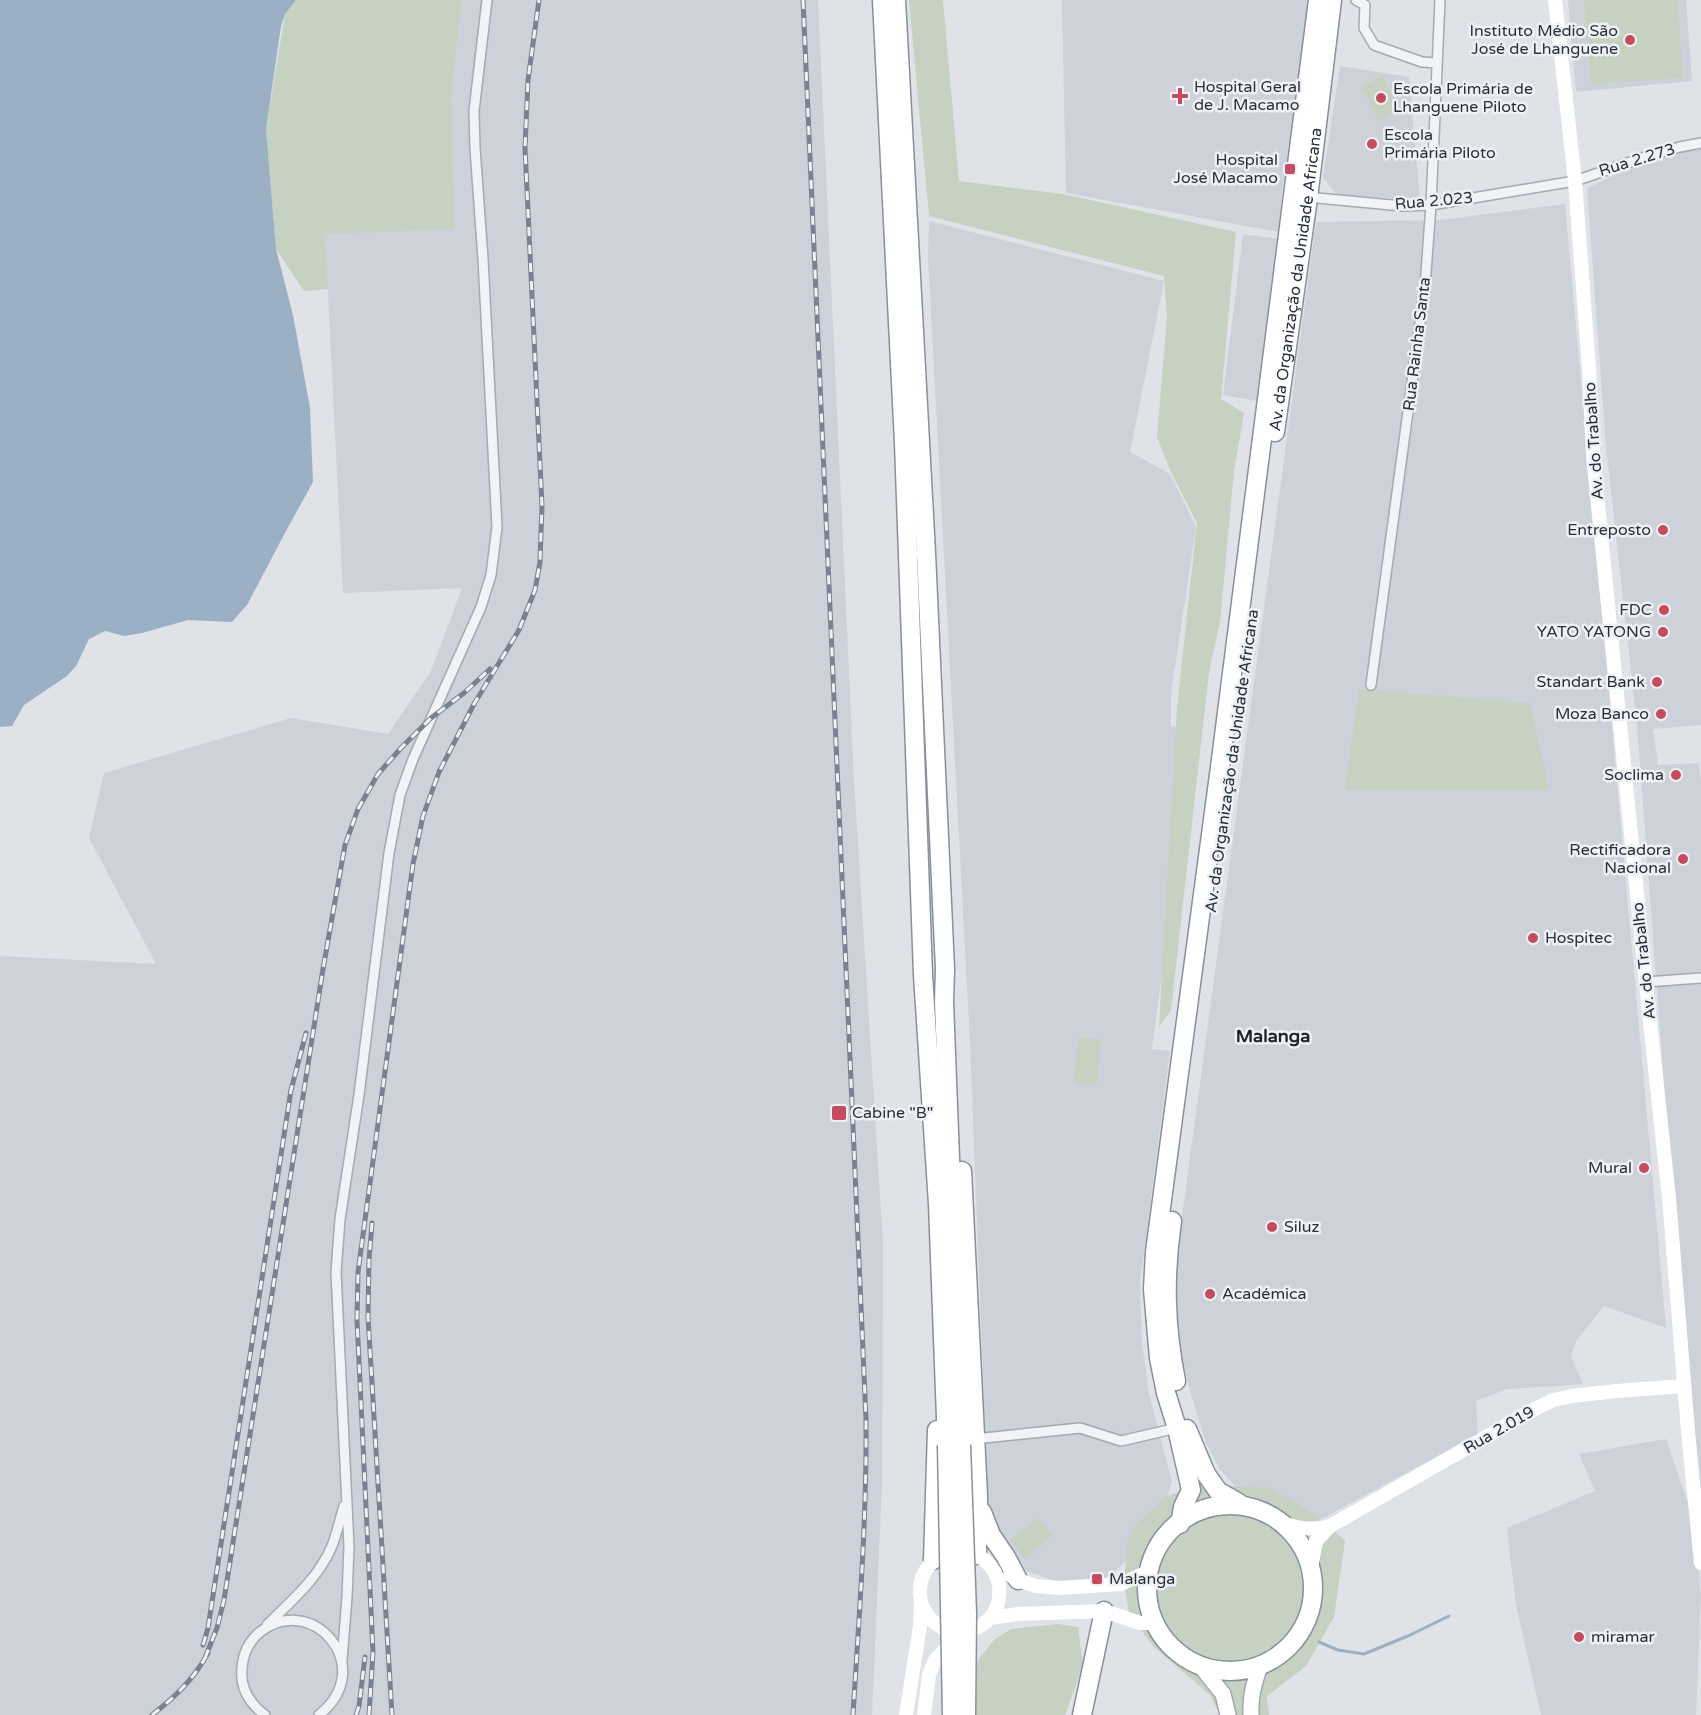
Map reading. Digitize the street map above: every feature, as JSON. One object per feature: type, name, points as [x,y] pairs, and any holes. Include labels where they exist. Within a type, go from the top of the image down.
[{"type":"highway","points":[[882,0],[904,443],[923,975],[938,1204],[961,1443],[952,1715]]},
{"type":"highway","points":[[896,0],[924,517],[945,969],[944,1002],[967,1614],[966,1715]]},
{"type":"highway","name":"Av. da Organização da Unidade Africana","points":[[1239,1503],[1218,1491],[1212,1483],[1196,1453],[1187,1428],[1172,1362],[1166,1295],[1172,1218],[1230,774],[1301,196],[1296,168],[1318,0]]},
{"type":"highway","name":"Av. da Organização da Unidade Africana","points":[[1180,1524],[1191,1490],[1158,1358],[1153,1289],[1155,1251],[1219,775],[1301,196],[1332,0]]},
{"type":"highway","points":[[923,975],[920,1049],[922,1128],[930,1223],[938,1432],[933,1560]]},
{"type":"highway","points":[[961,1443],[987,1528],[1018,1580]]},
{"type":"highway","points":[[978,1496],[984,1559]]},
{"type":"highway","points":[[1239,1503],[1259,1508],[1285,1524],[1301,1544],[1311,1568],[1314,1588],[1310,1614],[1301,1631],[1276,1659],[1260,1666],[1227,1671],[1203,1669],[1186,1661],[1162,1641],[1148,1607],[1145,1588],[1147,1572],[1169,1534],[1180,1524],[1196,1513],[1215,1505],[1239,1503]]},
{"type":"highway","points":[[1082,1715],[1104,1611]]},
{"type":"main road","name":"Av. do Trabalho","points":[[1555,0],[1575,180],[1593,456],[1669,1198],[1701,1563]]},
{"type":"main road","name":"Rua 2.019","points":[[1330,1526],[1523,1414],[1553,1400],[1617,1391],[1684,1386]]},
{"type":"main road","points":[[1285,1524],[1298,1529],[1330,1526]]},
{"type":"main road","points":[[1311,1568],[1316,1541],[1330,1526]]},
{"type":"main road","points":[[906,1715],[920,1626],[920,1593],[923,1575],[933,1560],[950,1552],[969,1551],[1018,1580],[1036,1586],[1059,1588],[1111,1586],[1147,1572]]},
{"type":"main road","points":[[984,1559],[997,1576],[1000,1590],[998,1604],[991,1618]]},
{"type":"main road","points":[[921,1601],[936,1623],[944,1628],[961,1631],[978,1626],[991,1618],[1018,1614],[1104,1611],[1140,1623],[1153,1623]]},
{"type":"main road","points":[[924,1715],[929,1675],[935,1660],[944,1653],[961,1631]]},
{"type":"main road","points":[[1251,1715],[1250,1702],[1260,1666]]},
{"type":"main road","points":[[1203,1669],[1223,1694],[1228,1715]]},
{"type":"street","points":[[320,1715],[337,1696],[343,1678],[342,1659],[349,1547],[336,1272],[340,1219],[359,1095],[389,853],[400,795],[413,759],[481,607],[491,575],[496,540],[496,493],[474,111],[487,0]]},
{"type":"street","points":[[1356,0],[1365,5],[1364,28],[1374,45],[1422,62],[1437,63]]},
{"type":"street","name":"Rua Rainha Santa","points":[[1371,685],[1425,286],[1440,0]]},
{"type":"street","name":"Rua 2.273","points":[[1575,180],[1651,155],[1701,143]]},
{"type":"street","name":"Rua 2.023","points":[[1301,196],[1402,206],[1431,204],[1575,180]]},
{"type":"street","points":[[1646,982],[1701,978]]},
{"type":"street","points":[[961,1443],[1080,1428],[1121,1441],[1177,1428]]},
{"type":"street","points":[[265,1715],[251,1703],[244,1690],[241,1676],[242,1662],[247,1648],[258,1633],[296,1598],[320,1567],[331,1548],[346,1498]]},
{"type":"street","points":[[258,1633],[276,1623],[297,1621],[307,1623],[325,1633],[342,1659]]},
{"type":"shaded area","points":[[462,0],[818,0],[854,781],[883,1244],[882,1483],[872,1715],[0,1715],[0,956],[156,964],[89,838],[104,773],[291,718],[388,734],[431,671],[462,588],[343,593],[325,234],[451,98]]},
{"type":"shaded area","name":"Hospital Geral de J. Macamo","points":[[1062,0],[1311,0],[1282,192],[1279,232],[1066,193]]},
{"type":"shaded area","name":"Instituto Médio São José de Lhanguene","points":[[1568,0],[1686,0],[1692,81],[1576,92]]},
{"type":"shaded area","name":"Escola Primária Piloto","points":[[1340,66],[1409,77],[1420,200],[1337,195],[1323,178]]},
{"type":"shaded area","points":[[1701,146],[1701,725],[1653,729],[1658,765],[1699,763],[1701,781],[1701,1517],[1689,1413],[1637,725],[1606,446],[1587,188],[1657,155]]},
{"type":"shaded area","points":[[1565,204],[1666,1328],[1604,1306],[1576,1341],[1571,1357],[1583,1384],[1507,1389],[1476,1401],[1478,1434],[1312,1524],[1235,1486],[1220,1469],[1206,1443],[1181,1355],[1173,1284],[1316,222],[1441,220]]},
{"type":"shaded area","points":[[929,221],[1164,281],[1130,452],[1170,474],[1196,527],[1171,694],[1171,726],[1185,729],[1165,950],[1152,1049],[1170,1051],[1140,1283],[1142,1343],[1149,1394],[1172,1482],[1155,1534],[1106,1580],[1055,1581],[1026,1571],[1008,1552],[998,1533],[988,1503],[970,1042],[928,256]]},
{"type":"shaded area","points":[[1243,234],[1280,239],[1258,401],[1223,395]]},
{"type":"shaded area","points":[[1666,1439],[1693,1518],[1701,1596],[1696,1715],[1541,1715],[1516,1605],[1507,1528],[1595,1491],[1579,1454]]},
{"type":"green space","points":[[296,0],[462,0],[451,98],[454,229],[325,234],[328,289],[304,291],[276,249],[266,129],[285,14]]},
{"type":"green space","points":[[909,0],[943,0],[959,181],[1063,194],[1236,232],[1221,399],[1244,413],[1234,471],[1220,622],[1209,672],[1171,1010],[1159,1027],[1177,708],[1197,523],[1171,472],[1157,437],[1167,316],[1164,276],[929,216]]},
{"type":"green space","name":"Instituto Médio São José de Lhanguene","points":[[1584,0],[1677,0],[1683,78],[1591,84]]},
{"type":"green space","name":"Escola Primária de Lhanguene Piloto","points":[[1382,76],[1400,110],[1379,121],[1361,87]]},
{"type":"green space","points":[[1359,689],[1530,703],[1549,790],[1345,790]]},
{"type":"green space","points":[[1078,1037],[1101,1039],[1097,1085],[1074,1083]]},
{"type":"green space","points":[[1193,1487],[1268,1488],[1300,1505],[1345,1541],[1334,1617],[1306,1666],[1267,1696],[1269,1715],[1220,1715],[1210,1695],[1153,1646],[1129,1613],[1124,1581],[1128,1540],[1136,1524],[1165,1497]]},
{"type":"green space","points":[[1038,1518],[1053,1535],[1025,1558],[1010,1541]]},
{"type":"green space","points":[[1058,1624],[1078,1627],[1083,1665],[1065,1715],[968,1715],[976,1663],[994,1640],[1011,1629]]},
{"type":"water","points":[[0,0],[296,0],[285,14],[281,26],[266,129],[276,249],[293,315],[310,408],[313,482],[247,605],[232,622],[188,620],[124,636],[105,631],[89,639],[76,666],[67,676],[24,705],[12,726],[0,727]]},
{"type":"waterway","points":[[1319,1642],[1338,1650],[1364,1654],[1449,1616]]},
{"type":"railway","points":[[369,1715],[373,1652],[357,1320],[358,1272],[413,864],[423,816],[439,772],[474,704],[519,630],[535,590],[540,562],[542,506],[525,148],[528,80],[539,0]]},
{"type":"railway","points":[[803,0],[866,1419],[864,1530],[853,1715]]},
{"type":"railway","points":[[205,1658],[217,1628],[224,1600],[323,969],[345,845],[358,809],[378,774],[431,718],[464,693],[490,669]]},
{"type":"railway","points":[[203,1645],[208,1628],[291,1090],[306,1033]]},
{"type":"railway","points":[[372,1223],[368,1317],[392,1715]]},
{"type":"railway","points":[[152,1715],[183,1687],[197,1671],[208,1653]]},
{"type":"railway","points":[[356,1715],[365,1657]]},
{"type":"place","name":"Instituto Médio São José de Lhanguene","points":[[1630,40]]},
{"type":"place","name":"Hospital Geral de J. Macamo","points":[[1180,96]]},
{"type":"place","name":"Escola Primária de Lhanguene Piloto","points":[[1381,98]]},
{"type":"place","name":"Escola Primária Piloto","points":[[1372,144]]},
{"type":"place","name":"Hospital José Macamo","points":[[1290,169]]},
{"type":"place","name":"Entreposto","points":[[1663,530]]},
{"type":"place","name":"FDC","points":[[1664,610]]},
{"type":"place","name":"YATO YATONG","points":[[1663,632]]},
{"type":"place","name":"Standart Bank","points":[[1657,682]]},
{"type":"place","name":"Moza Banco","points":[[1661,714]]},
{"type":"place","name":"Soclima","points":[[1676,775]]},
{"type":"place","name":"Rectificadora Nacional","points":[[1683,859]]},
{"type":"place","name":"Hospitec","points":[[1533,938]]},
{"type":"place","name":"Cabine \"B\"","points":[[839,1113]]},
{"type":"place","name":"Mural","points":[[1644,1168]]},
{"type":"place","name":"Siluz","points":[[1272,1227]]},
{"type":"place","name":"Académica","points":[[1210,1294]]},
{"type":"place","name":"Malanga","points":[[1097,1579]]},
{"type":"place","name":"miramar","points":[[1579,1637]]},
{"type":"district","name":"Malanga","points":[[1273,1036]]}]
